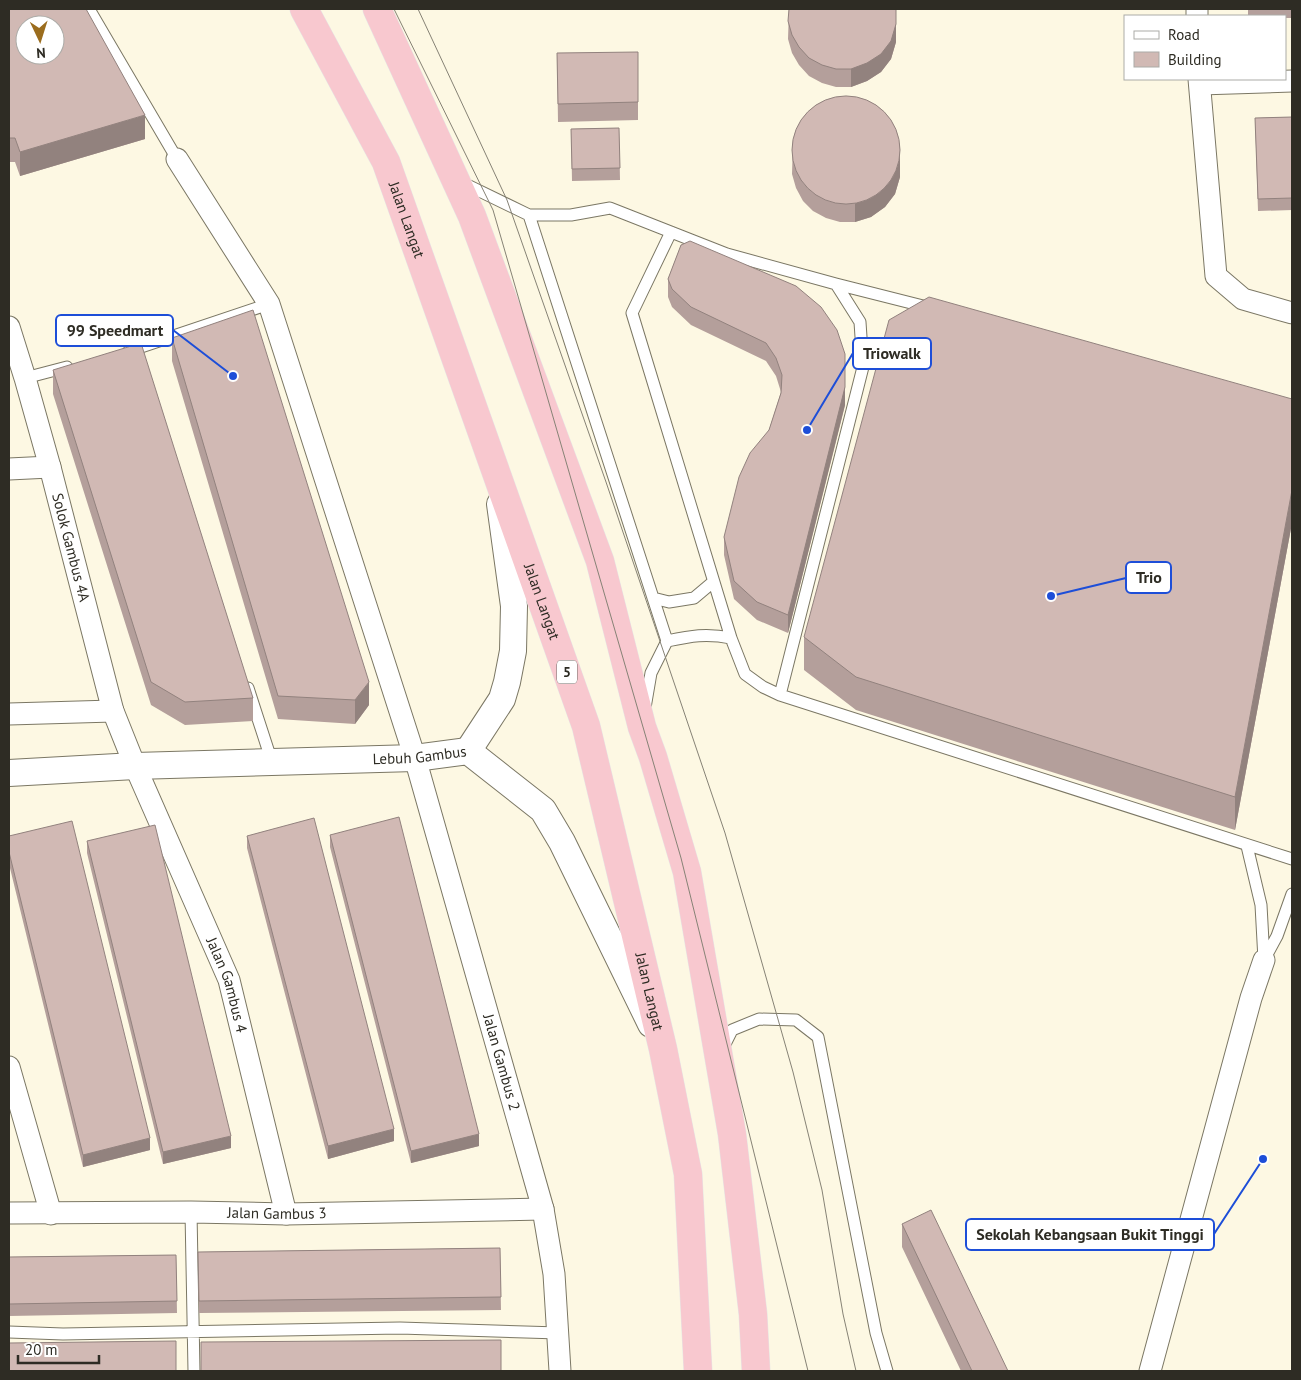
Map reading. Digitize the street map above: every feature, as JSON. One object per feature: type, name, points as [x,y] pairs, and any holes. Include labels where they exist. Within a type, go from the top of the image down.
[{"type":"highway","name":"Jalan Langat","points":[[304,9],[386,162],[586,726],[663,1050],[688,1174],[698,1371]]},
{"type":"highway","points":[[377,9],[472,216],[600,560],[642,727],[654,757],[686,872],[732,1134],[753,1314],[756,1371]]},
{"type":"street","points":[[1292,81],[1199,81],[1216,276],[1243,299],[1292,313]]},
{"type":"street","name":"Jalan Gambus 2","points":[[177,158],[269,304],[415,758],[544,1209],[554,1274],[560,1371]]},
{"type":"street","name":"Solok Gambus 4A","points":[[9,327],[50,467],[113,711],[135,766]]},
{"type":"street","points":[[9,469],[50,467]]},
{"type":"street","points":[[468,751],[502,699],[513,651],[514,606],[496,474]]},
{"type":"street","points":[[9,714],[113,711]]},
{"type":"street","name":"Lebuh Gambus","points":[[9,773],[135,766],[415,758],[468,751],[543,810],[562,842],[663,1050]]},
{"type":"street","name":"Jalan Gambus 4","points":[[135,766],[229,980],[286,1214]]},
{"type":"street","points":[[1150,1371],[1251,998],[1264,960]]},
{"type":"street","points":[[9,1067],[51,1214]]},
{"type":"street","name":"Jalan Gambus 3","points":[[9,1213],[191,1212],[286,1214],[544,1209]]},
{"type":"lane","points":[[89,9],[177,158]]},
{"type":"lane","points":[[454,179],[529,215],[571,215],[610,208],[727,254],[941,310]]},
{"type":"lane","points":[[529,215],[667,641],[651,673],[642,727]]},
{"type":"lane","points":[[671,232],[632,313],[730,638],[745,674],[762,687],[780,696],[991,762],[1292,860]]},
{"type":"lane","points":[[780,696],[868,368],[860,322],[836,284]]},
{"type":"lane","points":[[122,353],[142,353],[269,304]]},
{"type":"lane","points":[[25,378],[73,365]]},
{"type":"lane","points":[[653,598],[669,602],[694,598],[713,582]]},
{"type":"lane","points":[[667,641],[695,635],[716,635],[730,638]]},
{"type":"lane","points":[[245,678],[272,762]]},
{"type":"lane","points":[[1247,846],[1261,905],[1264,960]]},
{"type":"lane","points":[[1264,960],[1277,936],[1292,894]]},
{"type":"lane","points":[[719,1056],[732,1030],[759,1019],[796,1020],[818,1037],[876,1333],[887,1371]]},
{"type":"lane","points":[[191,1212],[194,1371]]},
{"type":"lane","points":[[9,1332],[63,1334],[194,1330],[400,1328],[559,1334]]},
{"type":"building","points":[[9,9],[86,9],[145,115],[20,152],[15,138],[9,138]]},
{"type":"building","points":[[789,9],[896,9],[896,24],[891,41],[881,54],[867,63],[851,69],[836,69],[822,65],[809,58],[799,47],[792,35],[788,21]]},
{"type":"building","points":[[638,52],[638,102],[558,104],[557,53]]},
{"type":"building","points":[[846,96],[867,100],[884,112],[896,129],[900,150],[896,171],[884,188],[867,200],[846,204],[825,200],[808,188],[796,171],[792,150],[796,129],[808,112],[825,100]]},
{"type":"building","points":[[1292,117],[1292,198],[1258,199],[1255,118]]},
{"type":"building","points":[[619,128],[620,168],[572,169],[571,129]]},
{"type":"building","points":[[690,241],[796,286],[821,307],[837,330],[845,354],[845,387],[788,615],[757,602],[734,581],[724,537],[739,477],[750,453],[769,430],[781,393],[782,375],[776,358],[766,343],[691,307],[672,289],[668,279],[681,245]]},
{"type":"building","points":[[929,297],[1292,399],[1292,490],[1235,797],[856,677],[804,637],[889,320]]},
{"type":"building","points":[[253,310],[369,682],[355,700],[278,696],[172,338]]},
{"type":"building","points":[[141,343],[253,698],[185,702],[151,682],[53,370]]},
{"type":"building","points":[[399,817],[479,1134],[411,1151],[330,835]]},
{"type":"building","points":[[314,818],[394,1129],[328,1146],[247,836]]},
{"type":"building","points":[[72,821],[150,1138],[83,1155],[9,852],[9,836]]},
{"type":"building","points":[[155,825],[231,1136],[163,1152],[87,841]]},
{"type":"building","points":[[931,1210],[1008,1371],[972,1371],[902,1224]]},
{"type":"building","points":[[500,1248],[501,1297],[199,1301],[198,1252]]},
{"type":"building","points":[[176,1255],[177,1301],[9,1304],[9,1257]]},
{"type":"building","points":[[501,1340],[501,1371],[201,1371],[201,1342]]},
{"type":"building","points":[[176,1341],[176,1371],[9,1371],[9,1343]]},
{"type":"tram line","points":[[394,9],[493,210],[681,858],[808,1371]]},
{"type":"tram line","points":[[418,9],[507,200],[606,482],[725,833],[793,1072],[822,1190],[843,1314],[856,1371]]},
{"type":"place","name":"99 Speedmart","points":[[233,376]]},
{"type":"place","name":"Triowalk","points":[[807,430]]},
{"type":"place","name":"Trio","points":[[1051,596]]},
{"type":"place","name":"Sekolah Kebangsaan Bukit Tinggi","points":[[1263,1159]]}]
